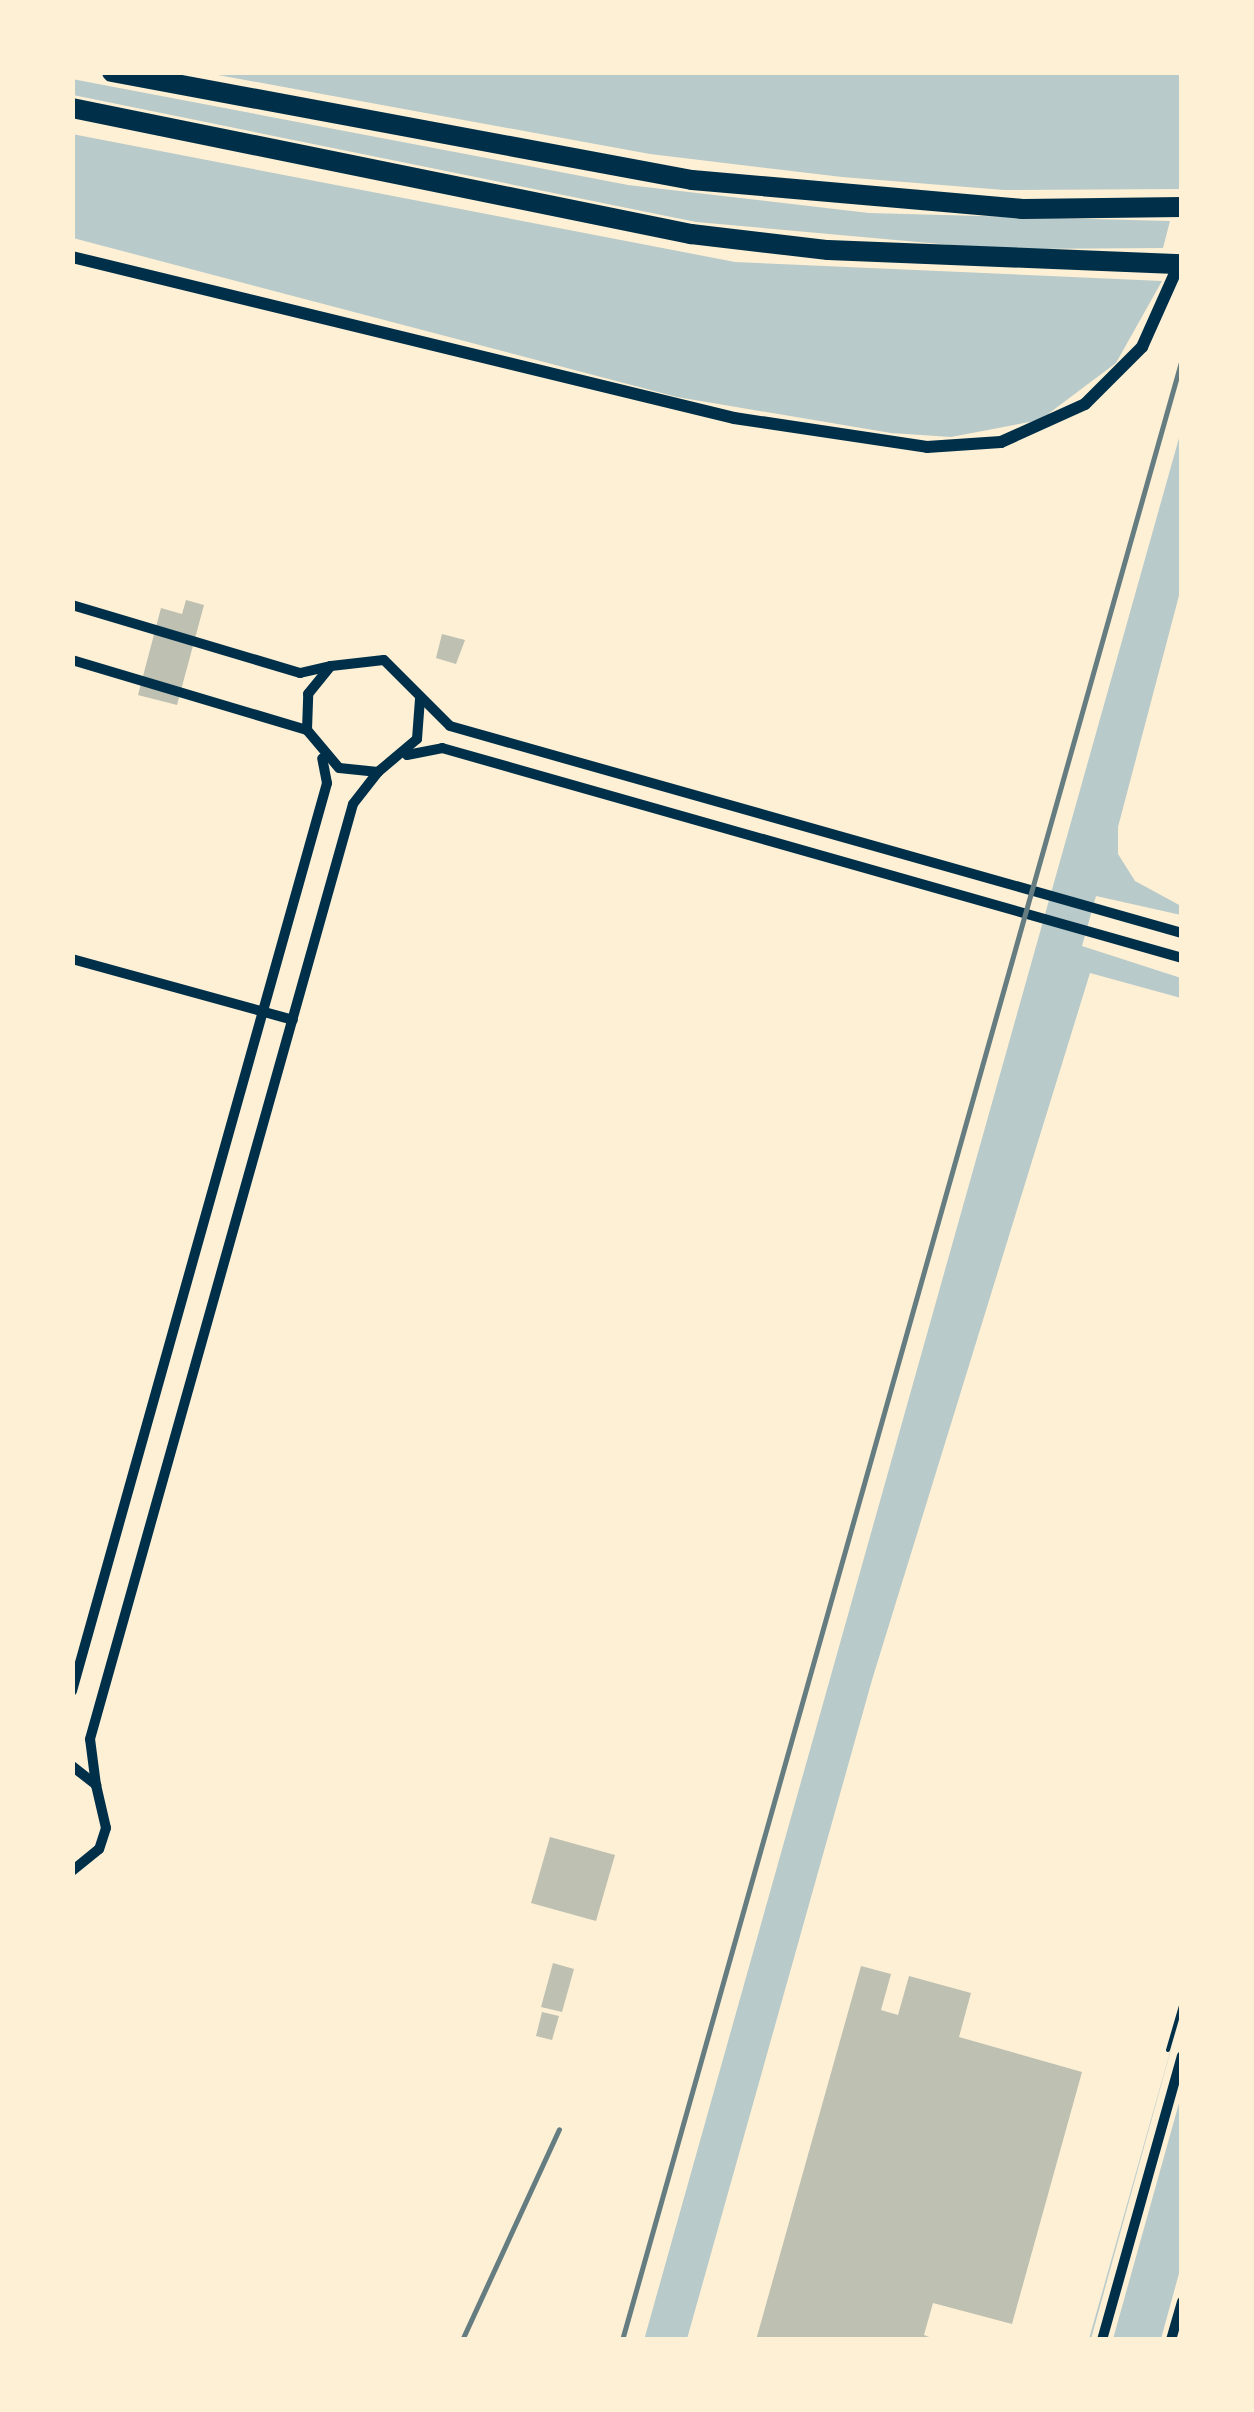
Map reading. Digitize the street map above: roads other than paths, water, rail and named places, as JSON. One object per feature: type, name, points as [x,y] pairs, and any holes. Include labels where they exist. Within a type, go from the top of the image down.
[{"type":"highway","points":[[112,72],[692,180],[1004,208],[1176,208]]},
{"type":"highway","points":[[72,108],[691,234],[1158,265],[1182,261]]},
{"type":"street","points":[[72,257],[734,418],[927,447],[1001,442],[1085,404],[1142,347],[1182,261]]},
{"type":"street","points":[[72,605],[300,673],[384,660],[450,726],[1182,933]]},
{"type":"street","points":[[72,660],[307,730]]},
{"type":"street","points":[[72,1691],[326,782],[322,757],[307,730],[308,694],[330,666]]},
{"type":"street","points":[[406,756],[420,700]]},
{"type":"street","points":[[72,1872],[99,1849],[106,1828],[90,1738],[353,804],[378,772],[406,756],[442,748],[1182,958]]},
{"type":"street","points":[[322,757],[378,772]]},
{"type":"street","points":[[72,959],[292,1020]]},
{"type":"street","points":[[72,1766],[96,1785]]},
{"type":"street","points":[[1102,2340],[1182,2056]]},
{"type":"street","points":[[1171,2340],[1182,2302]]},
{"type":"railway","points":[[622,2340],[1182,359]]},
{"type":"railway","points":[[462,2340],[559,2129]]}]
